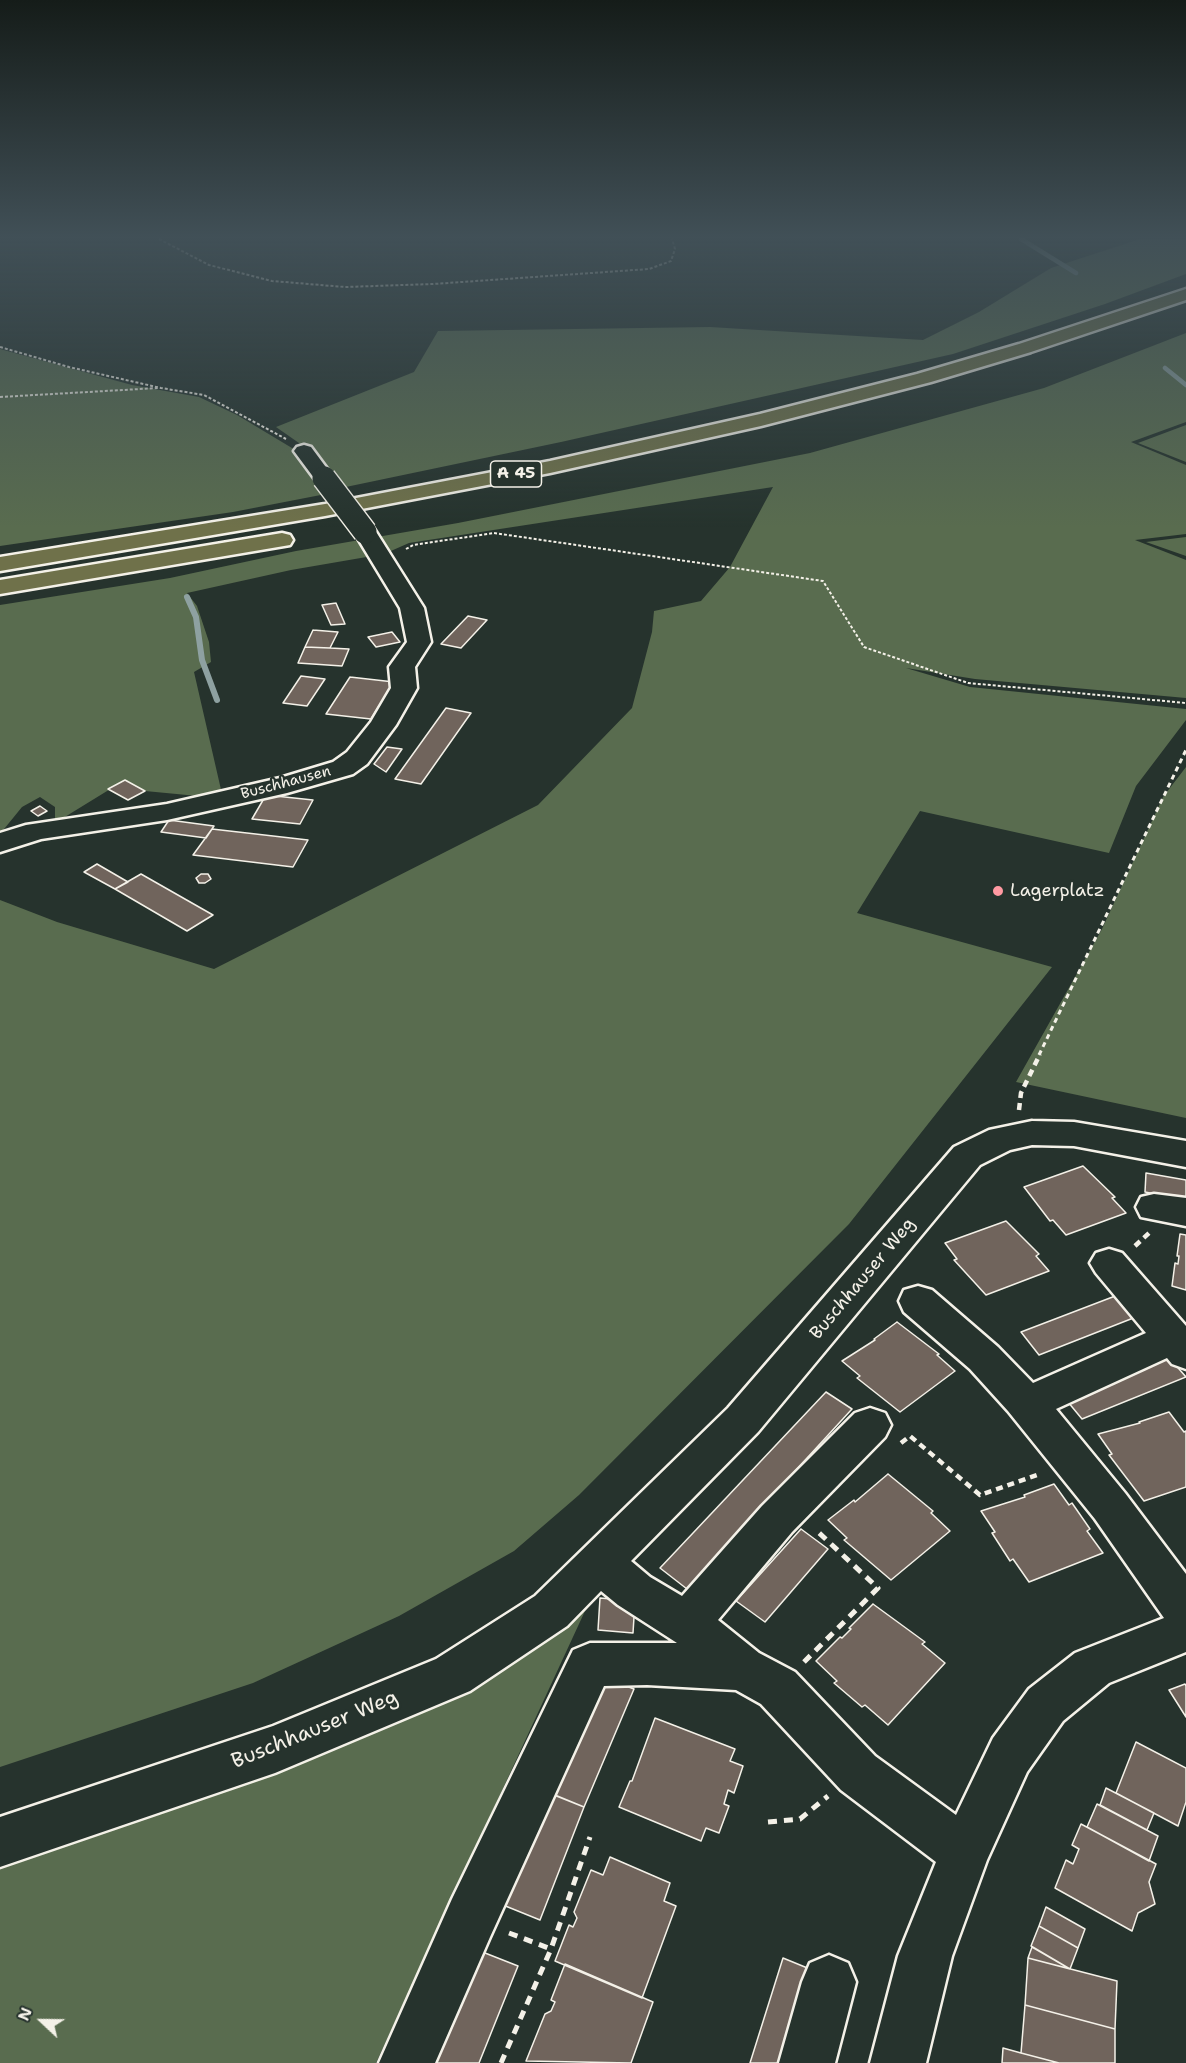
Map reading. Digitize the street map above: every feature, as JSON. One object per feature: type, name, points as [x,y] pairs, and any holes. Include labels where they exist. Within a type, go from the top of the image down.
[{"type":"highway","name":"A 45","points":[[0,564],[348,506],[550,467],[761,420],[935,375],[1058,335]]},
{"type":"highway","name":"A 45","points":[[504,497],[784,434],[895,405]]},
{"type":"highway","points":[[0,587],[305,536]]},
{"type":"street","name":"Buschhausen","points":[[0,843],[36,831],[167,812],[287,785],[343,768],[357,758],[383,725],[404,688],[402,667],[419,642],[412,608],[364,528],[304,451]]},
{"type":"street","name":"Buschhauser Weg","points":[[0,1842],[275,1749],[453,1675],[550,1611],[743,1420],[967,1156],[1002,1138],[1023,1134],[1074,1134],[1186,1154]]},
{"type":"street","points":[[1027,1404],[1180,1346],[1109,1263]]},
{"type":"street","points":[[918,1301],[984,1358],[1027,1404],[1152,1562],[1186,1612]]},
{"type":"street","points":[[687,1623],[788,1507],[870,1425]]},
{"type":"street","points":[[600,1563],[634,1591],[687,1623],[760,1678],[858,1773],[965,1852]]},
{"type":"street","points":[[898,2063],[925,1956],[965,1852],[1010,1755],[1046,1705],[1092,1668],[1186,1631]]},
{"type":"street","points":[[407,2063],[471,1918],[590,1665],[647,1663],[760,1678]]},
{"type":"street","points":[[807,2063],[829,1982]]},
{"type":"path","points":[[0,347],[69,367],[161,388],[204,395],[240,413],[304,451]]},
{"type":"path","points":[[0,397],[161,388]]},
{"type":"path","points":[[385,562],[413,545],[494,533],[823,581],[864,647],[968,683],[1186,703]]},
{"type":"path","points":[[1023,1134],[1019,1116],[1021,1093],[1186,750]]},
{"type":"path","points":[[1109,1263],[1135,1246],[1149,1233],[1155,1216],[1170,1209]]},
{"type":"path","points":[[870,1425],[897,1446],[910,1436],[980,1495],[1075,1462]]},
{"type":"path","points":[[760,1678],[878,1588],[837,1548],[788,1507]]},
{"type":"path","points":[[768,1822],[800,1819],[858,1773]]},
{"type":"path","points":[[501,2063],[550,1949],[590,1837]]},
{"type":"green space","points":[[435,335],[846,335],[923,340],[932,335],[1010,335],[953,354],[561,442],[341,488],[309,450],[276,427],[414,372]]},
{"type":"green space","points":[[1180,335],[1186,335],[1186,422],[1131,442],[1186,465],[1186,534],[1135,540],[1186,560],[1186,698],[975,679],[906,668],[970,687],[1186,709],[1186,720],[1136,786],[1109,853],[920,811],[857,913],[1052,967],[849,1224],[579,1495],[514,1551],[399,1616],[253,1683],[0,1767],[0,900],[57,922],[214,969],[538,805],[632,708],[652,632],[654,611],[701,601],[730,567],[773,487],[409,543],[384,554],[291,570],[187,593],[197,606],[209,642],[211,662],[194,672],[222,794],[208,797],[145,791],[125,780],[55,823],[55,807],[40,797],[22,807],[0,834],[0,605],[170,578],[296,551],[458,523],[810,453],[1044,388]]},
{"type":"green space","points":[[0,349],[132,385],[199,397],[237,415],[297,451],[331,493],[233,512],[0,546]]},
{"type":"green space","points":[[1186,425],[1186,462],[1138,443]]},
{"type":"green space","points":[[1186,537],[1186,556],[1146,542]]},
{"type":"green space","points":[[1186,767],[1186,1118],[1016,1082],[1102,929],[1163,797]]},
{"type":"green space","points":[[591,1598],[376,2063],[0,2063],[0,1864]]},
{"type":"building","points":[[336,603],[345,624],[331,625],[322,605]]},
{"type":"building","points":[[468,616],[487,620],[461,648],[441,644]]},
{"type":"building","points":[[313,630],[338,632],[330,648],[305,647]]},
{"type":"building","points":[[392,632],[400,642],[376,647],[368,637]]},
{"type":"building","points":[[305,647],[349,649],[342,666],[298,663]]},
{"type":"building","points":[[301,676],[325,679],[307,706],[283,703]]},
{"type":"building","points":[[350,677],[394,682],[371,719],[326,714]]},
{"type":"building","points":[[446,708],[471,713],[421,784],[395,779]]},
{"type":"building","points":[[387,747],[402,749],[386,772],[374,764]]},
{"type":"building","points":[[125,780],[145,791],[128,800],[108,789]]},
{"type":"building","points":[[266,795],[313,800],[300,824],[252,819]]},
{"type":"building","points":[[40,806],[47,811],[38,816],[31,811]]},
{"type":"building","points":[[169,820],[214,826],[206,838],[161,832]]},
{"type":"building","points":[[212,829],[308,840],[293,867],[193,855]]},
{"type":"building","points":[[97,864],[128,882],[115,889],[84,872]]},
{"type":"building","points":[[141,874],[213,915],[187,931],[115,889]]},
{"type":"building","points":[[201,874],[208,874],[211,879],[205,883],[199,883],[196,878]]},
{"type":"building","points":[[1083,1166],[1115,1197],[1112,1198],[1126,1213],[1066,1235],[1053,1220],[1050,1221],[1024,1187]]},
{"type":"building","points":[[1146,1173],[1186,1180],[1186,1200],[1145,1192]]},
{"type":"building","points":[[1006,1221],[1039,1254],[1036,1256],[1049,1271],[986,1295],[954,1260],[957,1259],[945,1243]]},
{"type":"building","points":[[1180,1234],[1186,1235],[1186,1290],[1172,1286],[1175,1263],[1178,1264]]},
{"type":"building","points":[[1123,1293],[1141,1315],[1039,1355],[1021,1332]]},
{"type":"building","points":[[897,1322],[939,1354],[937,1355],[955,1371],[900,1412],[857,1378],[860,1376],[842,1361],[875,1340]]},
{"type":"building","points":[[1166,1354],[1186,1377],[1082,1419],[1063,1396]]},
{"type":"building","points":[[826,1392],[852,1409],[687,1589],[660,1568]]},
{"type":"building","points":[[1169,1412],[1184,1432],[1186,1431],[1186,1487],[1144,1501],[1109,1455],[1112,1454],[1098,1434],[1140,1423]]},
{"type":"building","points":[[888,1474],[933,1511],[931,1513],[950,1531],[891,1580],[844,1540],[847,1538],[828,1520],[854,1500],[855,1502]]},
{"type":"building","points":[[1054,1484],[1069,1505],[1072,1503],[1090,1529],[1087,1531],[1103,1553],[1029,1582],[1013,1559],[1010,1561],[981,1511],[1025,1497],[1024,1495]]},
{"type":"building","points":[[801,1529],[828,1549],[765,1622],[736,1601]]},
{"type":"building","points":[[600,1598],[635,1601],[633,1633],[598,1630]]},
{"type":"building","points":[[873,1604],[925,1642],[922,1644],[945,1663],[888,1725],[834,1683],[837,1681],[816,1661],[851,1629],[849,1628]]},
{"type":"building","points":[[600,1676],[634,1689],[584,1807],[550,1793]]},
{"type":"building","points":[[1185,1684],[1186,1686],[1186,1717],[1169,1690]]},
{"type":"building","points":[[655,1718],[735,1749],[730,1761],[743,1766],[734,1793],[728,1790],[724,1804],[729,1806],[719,1833],[706,1828],[701,1841],[619,1807],[632,1781]]},
{"type":"building","points":[[1136,1742],[1186,1768],[1186,1802],[1178,1826],[1116,1793]]},
{"type":"building","points":[[1106,1788],[1154,1813],[1147,1830],[1100,1805]]},
{"type":"building","points":[[549,1793],[584,1807],[540,1920],[503,1905]]},
{"type":"building","points":[[1097,1804],[1158,1836],[1149,1861],[1087,1827]]},
{"type":"building","points":[[1081,1824],[1156,1864],[1149,1882],[1155,1904],[1138,1913],[1132,1931],[1055,1888],[1066,1860],[1073,1864],[1079,1849],[1072,1845]]},
{"type":"building","points":[[610,1857],[670,1883],[664,1901],[676,1906],[642,1998],[555,1961],[569,1925],[573,1927],[577,1918],[574,1912],[591,1870],[603,1875]]},
{"type":"building","points":[[1046,1907],[1085,1929],[1078,1948],[1039,1926]]},
{"type":"building","points":[[1039,1926],[1078,1948],[1070,1969],[1031,1946]]},
{"type":"building","points":[[1032,1947],[1070,1969],[1028,1958]]},
{"type":"building","points":[[480,1951],[518,1966],[479,2063],[434,2063]]},
{"type":"building","points":[[783,1958],[822,1974],[796,2063],[750,2063]]},
{"type":"building","points":[[1028,1958],[1117,1981],[1115,2029],[1025,2005]]},
{"type":"building","points":[[565,1964],[653,2002],[631,2063],[526,2061],[545,2014],[551,2011],[555,2002],[551,2000]]},
{"type":"building","points":[[1025,2005],[1115,2029],[1115,2063],[1059,2063],[1021,2053]]},
{"type":"building","points":[[1003,2048],[1021,2053],[1059,2063],[1002,2063]]},
{"type":"waterway","points":[[1165,368],[1186,385]]},
{"type":"waterway","points":[[187,597],[196,617],[202,660],[217,700]]},
{"type":"place","name":"Lagerplatz","points":[[998,891]]}]
